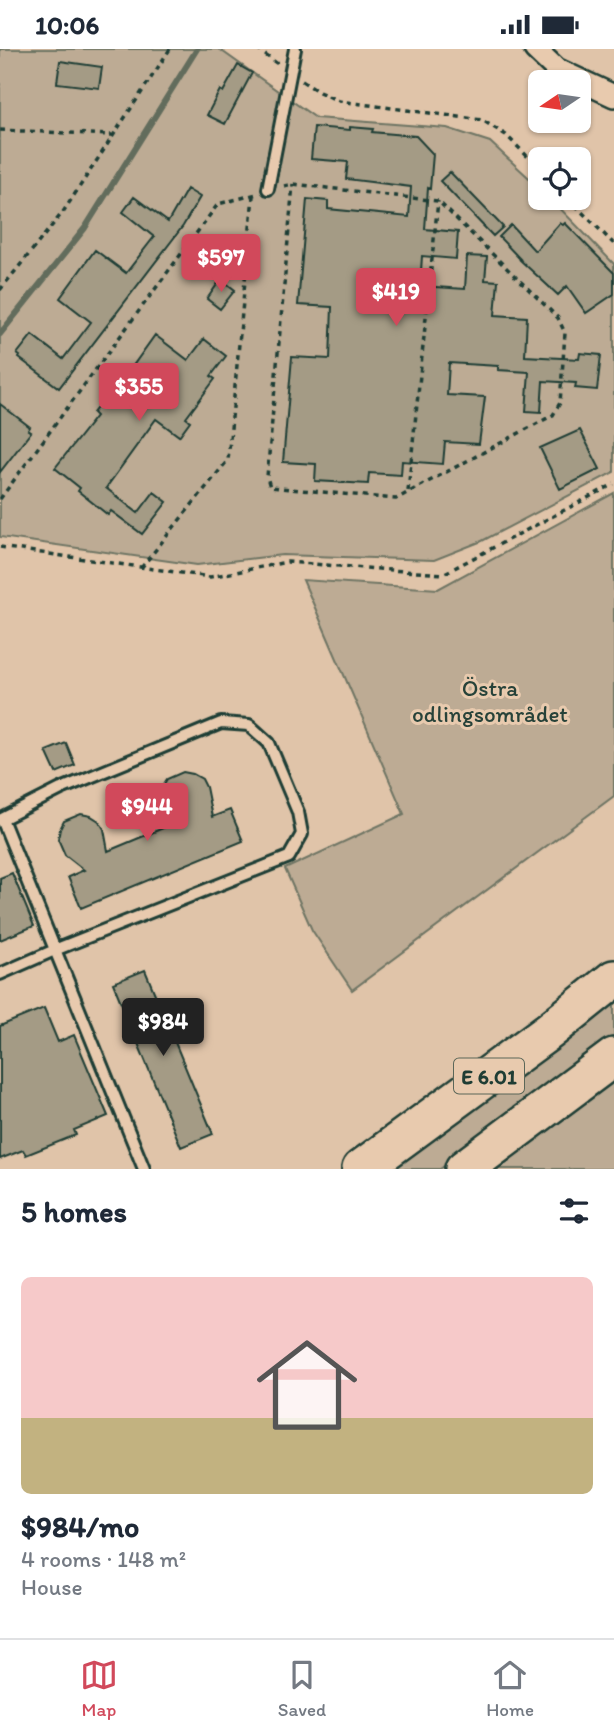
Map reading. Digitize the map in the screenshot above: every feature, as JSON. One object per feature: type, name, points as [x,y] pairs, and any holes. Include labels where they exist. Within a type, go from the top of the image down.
[{"type":"highway","name":"E 6.01","points":[[360,1169],[549,1031],[614,979]]},
{"type":"highway","name":"E 6.01","points":[[464,1169],[614,1057]]},
{"type":"street","points":[[535,49],[556,69],[614,96]]},
{"type":"lane","points":[[268,189],[295,49]]},
{"type":"lane","points":[[0,974],[57,949],[289,857],[302,834],[298,812],[269,743],[248,725],[221,723],[61,789],[1,820],[57,949],[144,1169]]},
{"type":"path","points":[[0,290],[2,284],[63,212],[170,49]]},
{"type":"path","points":[[257,49],[319,92],[339,101],[482,120],[506,135],[528,157]]},
{"type":"path","points":[[0,130],[112,135]]},
{"type":"path","points":[[0,499],[218,204],[293,184],[438,201],[558,318],[565,333],[561,404],[553,415],[396,499],[270,487],[267,477],[293,184]]},
{"type":"path","points":[[141,568],[228,460],[253,196]]},
{"type":"path","points":[[408,492],[438,201]]},
{"type":"path","points":[[580,210],[614,244]]},
{"type":"path","points":[[0,547],[210,577],[287,562],[443,574],[614,484]]},
{"type":"green space","points":[[0,49],[219,49],[316,118],[447,128],[490,142],[528,177],[528,210],[562,210],[614,264],[614,472],[482,541],[434,560],[282,555],[197,565],[0,537]]},
{"type":"green space","name":"Östra odlingsområdet","points":[[614,493],[614,796],[352,990],[312,930],[285,869],[404,814],[303,580],[438,589]]},
{"type":"green space","points":[[614,1002],[614,1041],[440,1169],[391,1169]]},
{"type":"green space","points":[[614,1081],[614,1169],[496,1169]]},
{"type":"building","points":[[60,61],[102,67],[99,88],[57,83]]},
{"type":"building","points":[[238,65],[252,73],[225,124],[207,115],[220,90],[223,92]]},
{"type":"building","points":[[314,127],[373,129],[372,132],[416,136],[433,154],[425,229],[458,232],[456,259],[422,256],[420,286],[465,289],[467,256],[487,257],[485,280],[498,281],[495,315],[527,317],[525,356],[579,359],[580,353],[601,355],[597,390],[575,388],[576,383],[543,381],[541,412],[526,411],[529,372],[498,370],[498,366],[449,363],[447,395],[485,397],[479,444],[445,442],[443,464],[402,461],[401,475],[369,473],[368,484],[315,481],[316,464],[283,462],[292,357],[330,359],[332,307],[298,305],[307,199],[328,201],[328,209],[409,217],[411,187],[346,179],[348,162],[311,159]]},
{"type":"building","points":[[450,172],[503,227],[493,236],[440,181]]},
{"type":"building","points":[[187,189],[200,197],[183,226],[59,388],[19,358],[17,354],[32,335],[63,359],[91,322],[60,298],[95,250],[126,273],[154,237],[123,212],[134,197],[168,222]]},
{"type":"building","points":[[560,223],[565,223],[614,273],[614,294],[586,313],[567,286],[558,295],[499,237],[511,225],[535,251]]},
{"type":"building","points":[[221,279],[235,290],[220,309],[207,299]]},
{"type":"building","points":[[155,335],[188,360],[204,339],[226,356],[211,376],[215,379],[186,418],[190,421],[179,436],[156,419],[106,488],[138,513],[154,492],[167,502],[142,534],[111,511],[108,515],[55,468],[96,416],[93,413],[103,400],[107,402]]},
{"type":"building","points":[[0,404],[30,427],[28,430],[31,432],[0,472]]},
{"type":"building","points":[[580,430],[600,469],[560,489],[540,448]]},
{"type":"building","points":[[66,743],[75,765],[56,773],[46,751]]},
{"type":"building","points":[[183,772],[202,779],[212,817],[230,810],[243,841],[81,908],[68,877],[84,870],[65,855],[58,839],[64,821],[81,814],[99,821],[104,829],[108,851],[175,823],[163,806],[162,787],[167,779]]},
{"type":"building","points":[[12,873],[34,926],[0,940],[0,878]]},
{"type":"building","points":[[145,970],[213,1134],[181,1147],[113,983]]},
{"type":"building","points":[[44,1008],[58,1042],[74,1035],[108,1116],[74,1130],[76,1135],[26,1155],[23,1150],[0,1159],[0,1026]]},
{"type":"waterway","points":[[0,334],[85,228],[197,49]]}]
